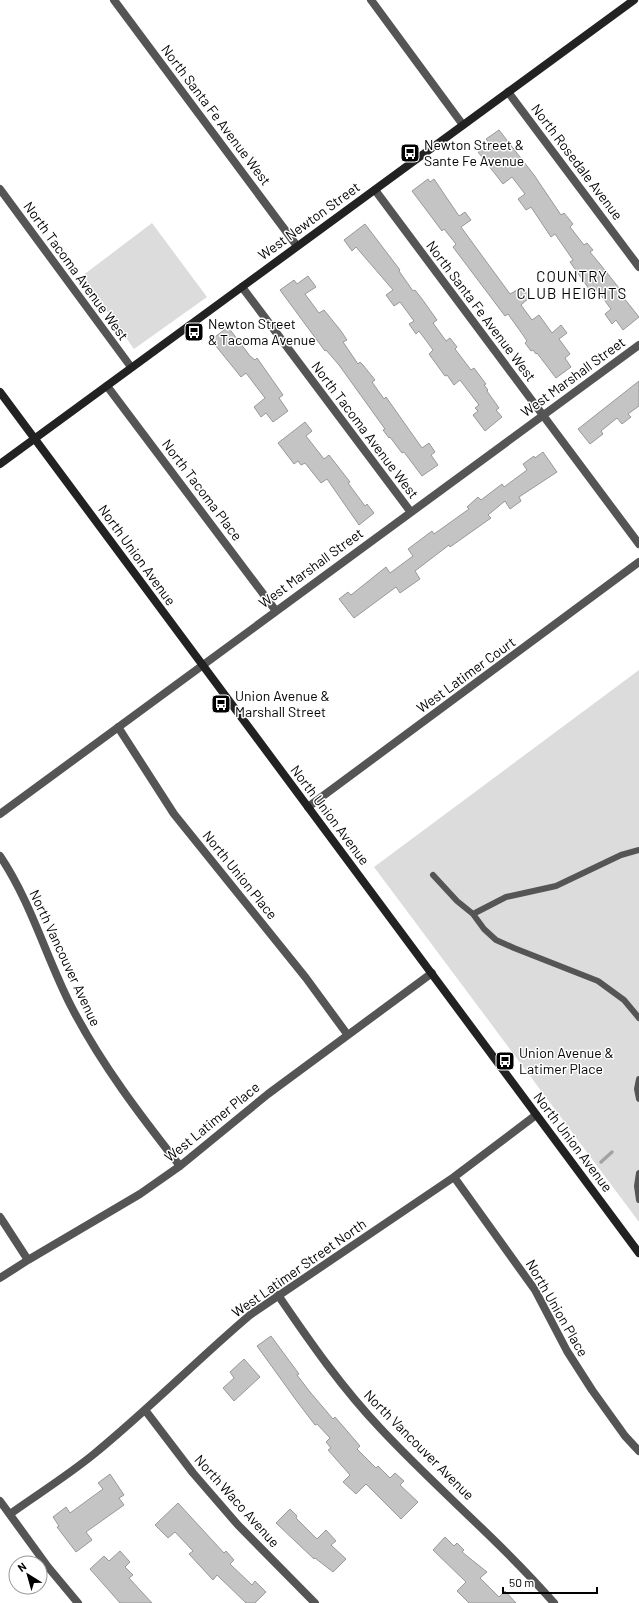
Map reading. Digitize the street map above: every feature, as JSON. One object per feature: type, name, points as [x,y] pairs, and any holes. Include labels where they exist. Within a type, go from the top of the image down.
[{"type":"street","name":"North Santa Fe Avenue West","points":[[114,0],[297,246]]},
{"type":"street","points":[[371,0],[463,125]]},
{"type":"street","name":"West Newton Street","points":[[0,464],[375,190],[630,1]]},
{"type":"street","name":"North Rosedale Avenue","points":[[508,92],[639,267]]},
{"type":"street","name":"North Tacoma Avenue West","points":[[0,189],[131,368]]},
{"type":"street","name":"North Santa Fe Avenue West","points":[[375,190],[639,544]]},
{"type":"street","name":"North Tacoma Avenue West","points":[[242,287],[410,512]]},
{"type":"street","name":"West Marshall Street","points":[[0,814],[639,345]]},
{"type":"street","name":"North Tacoma Place","points":[[107,386],[276,611]]},
{"type":"street","name":"North Union Avenue","points":[[0,392],[639,1253]]},
{"type":"street","name":"West Latimer Court","points":[[308,807],[639,562]]},
{"type":"street","name":"North Union Place","points":[[118,727],[174,814],[306,978],[347,1034]]},
{"type":"street","name":"North Vancouver Avenue","points":[[0,856],[21,894],[54,970],[88,1036],[133,1105],[180,1166]]},
{"type":"street","name":"West Latimer Place","points":[[0,1278],[134,1198],[180,1166],[268,1094],[347,1034],[432,973]]},
{"type":"street","name":"West Latimer Street North","points":[[10,1514],[92,1455],[145,1410],[224,1337],[278,1295],[454,1177],[536,1114]]},
{"type":"street","name":"North Union Place","points":[[454,1177],[535,1290],[567,1351],[592,1390],[625,1436],[639,1451]]},
{"type":"street","points":[[0,1217],[28,1260]]},
{"type":"street","name":"North Vancouver Avenue","points":[[278,1295],[309,1341],[364,1410],[517,1563],[554,1603]]},
{"type":"street","name":"North Waco Avenue","points":[[145,1410],[193,1473],[238,1525],[315,1603]]},
{"type":"street","points":[[0,1500],[48,1567],[78,1603]]},
{"type":"lane","points":[[473,914],[506,897],[556,886],[621,855],[639,850]]},
{"type":"lane","points":[[433,875],[457,901],[473,914],[484,929],[504,944],[582,974],[606,986],[624,1000],[639,1018]]},
{"type":"lane","points":[[639,1080],[637,1089],[639,1099]]},
{"type":"lane","points":[[639,1173],[637,1186],[639,1200]]},
{"type":"shaded area","points":[[152,223],[207,297],[134,349],[82,276]]},
{"type":"shaded area","points":[[639,670],[639,1222],[374,867]]},
{"type":"building","points":[[499,130],[534,175],[561,215],[564,213],[573,224],[570,227],[584,245],[587,243],[593,250],[590,252],[622,292],[620,293],[639,317],[623,330],[616,320],[612,324],[605,314],[611,309],[597,290],[592,293],[570,262],[573,260],[555,234],[551,237],[531,207],[526,210],[518,199],[525,194],[512,177],[503,184],[478,152],[490,144],[486,139]]},
{"type":"building","points":[[428,179],[430,182],[434,179],[459,216],[465,212],[471,220],[461,227],[510,294],[522,287],[530,297],[521,305],[532,320],[539,315],[552,333],[561,325],[567,333],[559,339],[570,354],[565,358],[571,367],[556,378],[537,353],[536,354],[533,350],[531,351],[525,343],[527,341],[508,314],[505,316],[453,247],[456,244],[444,229],[442,231],[412,191]]},
{"type":"building","points":[[365,224],[400,270],[399,271],[413,291],[415,290],[437,320],[433,323],[446,341],[450,338],[457,347],[455,349],[471,370],[474,368],[486,384],[484,385],[488,390],[487,391],[499,408],[496,410],[502,417],[485,431],[473,415],[478,411],[475,408],[479,405],[460,380],[454,385],[447,375],[445,376],[429,354],[433,350],[419,331],[416,334],[409,324],[414,321],[400,302],[394,306],[386,295],[393,290],[356,247],[352,251],[344,240]]},
{"type":"building","points":[[308,276],[316,287],[305,294],[319,313],[324,310],[341,331],[347,340],[343,342],[358,364],[360,362],[375,380],[372,382],[384,399],[386,397],[422,448],[429,443],[435,452],[431,455],[438,465],[422,476],[404,452],[402,453],[390,437],[389,438],[383,430],[385,429],[339,365],[326,350],[325,351],[280,290],[294,280],[297,284]]},
{"type":"building","points":[[228,327],[250,356],[255,360],[257,358],[283,395],[279,398],[288,411],[273,422],[266,413],[261,417],[254,407],[265,398],[246,373],[241,377],[211,340]]},
{"type":"building","points":[[639,381],[639,406],[628,414],[631,417],[622,424],[617,418],[601,431],[603,434],[590,444],[578,429]]},
{"type":"building","points":[[305,422],[312,431],[306,436],[324,459],[329,455],[350,482],[348,483],[365,506],[367,504],[374,513],[359,525],[327,479],[321,483],[305,463],[301,465],[298,461],[294,464],[278,443]]},
{"type":"building","points":[[543,452],[557,472],[519,497],[521,501],[510,509],[505,501],[488,515],[491,518],[450,547],[449,545],[415,571],[420,579],[400,593],[396,587],[354,618],[339,599],[348,592],[351,595],[386,567],[390,573],[413,556],[408,549],[432,531],[434,534],[469,509],[467,507],[478,497],[481,500],[502,484],[504,487],[527,470],[523,464],[534,456],[535,458]]},
{"type":"building","points":[[271,1336],[299,1374],[297,1375],[310,1392],[333,1419],[335,1417],[360,1446],[357,1449],[376,1468],[378,1466],[390,1478],[395,1473],[404,1481],[400,1485],[418,1502],[401,1519],[366,1484],[356,1494],[343,1482],[350,1475],[328,1450],[331,1448],[326,1442],[330,1438],[317,1424],[315,1425],[257,1346]]},
{"type":"building","points":[[244,1359],[260,1377],[234,1401],[223,1388],[234,1378],[230,1372]]},
{"type":"building","points":[[110,1474],[124,1495],[119,1498],[124,1505],[86,1532],[92,1540],[76,1552],[57,1527],[59,1526],[53,1517],[66,1507],[70,1513],[103,1489],[98,1483]]},
{"type":"building","points":[[178,1503],[224,1553],[226,1551],[234,1560],[230,1564],[252,1585],[255,1581],[266,1592],[255,1603],[246,1603],[217,1575],[213,1580],[189,1554],[193,1551],[175,1532],[168,1538],[155,1525]]},
{"type":"building","points":[[290,1509],[297,1516],[296,1518],[317,1539],[326,1530],[336,1541],[331,1545],[346,1559],[333,1572],[315,1558],[314,1559],[276,1523]]},
{"type":"building","points":[[445,1537],[454,1546],[457,1543],[464,1550],[462,1552],[487,1572],[480,1578],[499,1597],[505,1591],[516,1603],[469,1603],[457,1591],[466,1582],[433,1550]]},
{"type":"building","points":[[120,1551],[130,1562],[125,1567],[133,1575],[129,1578],[152,1603],[120,1603],[90,1569],[104,1556],[109,1561]]},
{"type":"waterway","points":[[601,1162],[612,1152]]},
{"type":"place","name":"Newton Street & Sante Fe Avenue","points":[[410,153]]},
{"type":"place","name":"Newton Street & Tacoma Avenue","points":[[194,332]]},
{"type":"place","name":"Union Avenue & Marshall Street","points":[[221,704]]},
{"type":"place","name":"Union Avenue & Latimer Place","points":[[505,1061]]},
{"type":"district","name":"COUNTRY CLUB HEIGHTS","points":[[572,286]]}]
